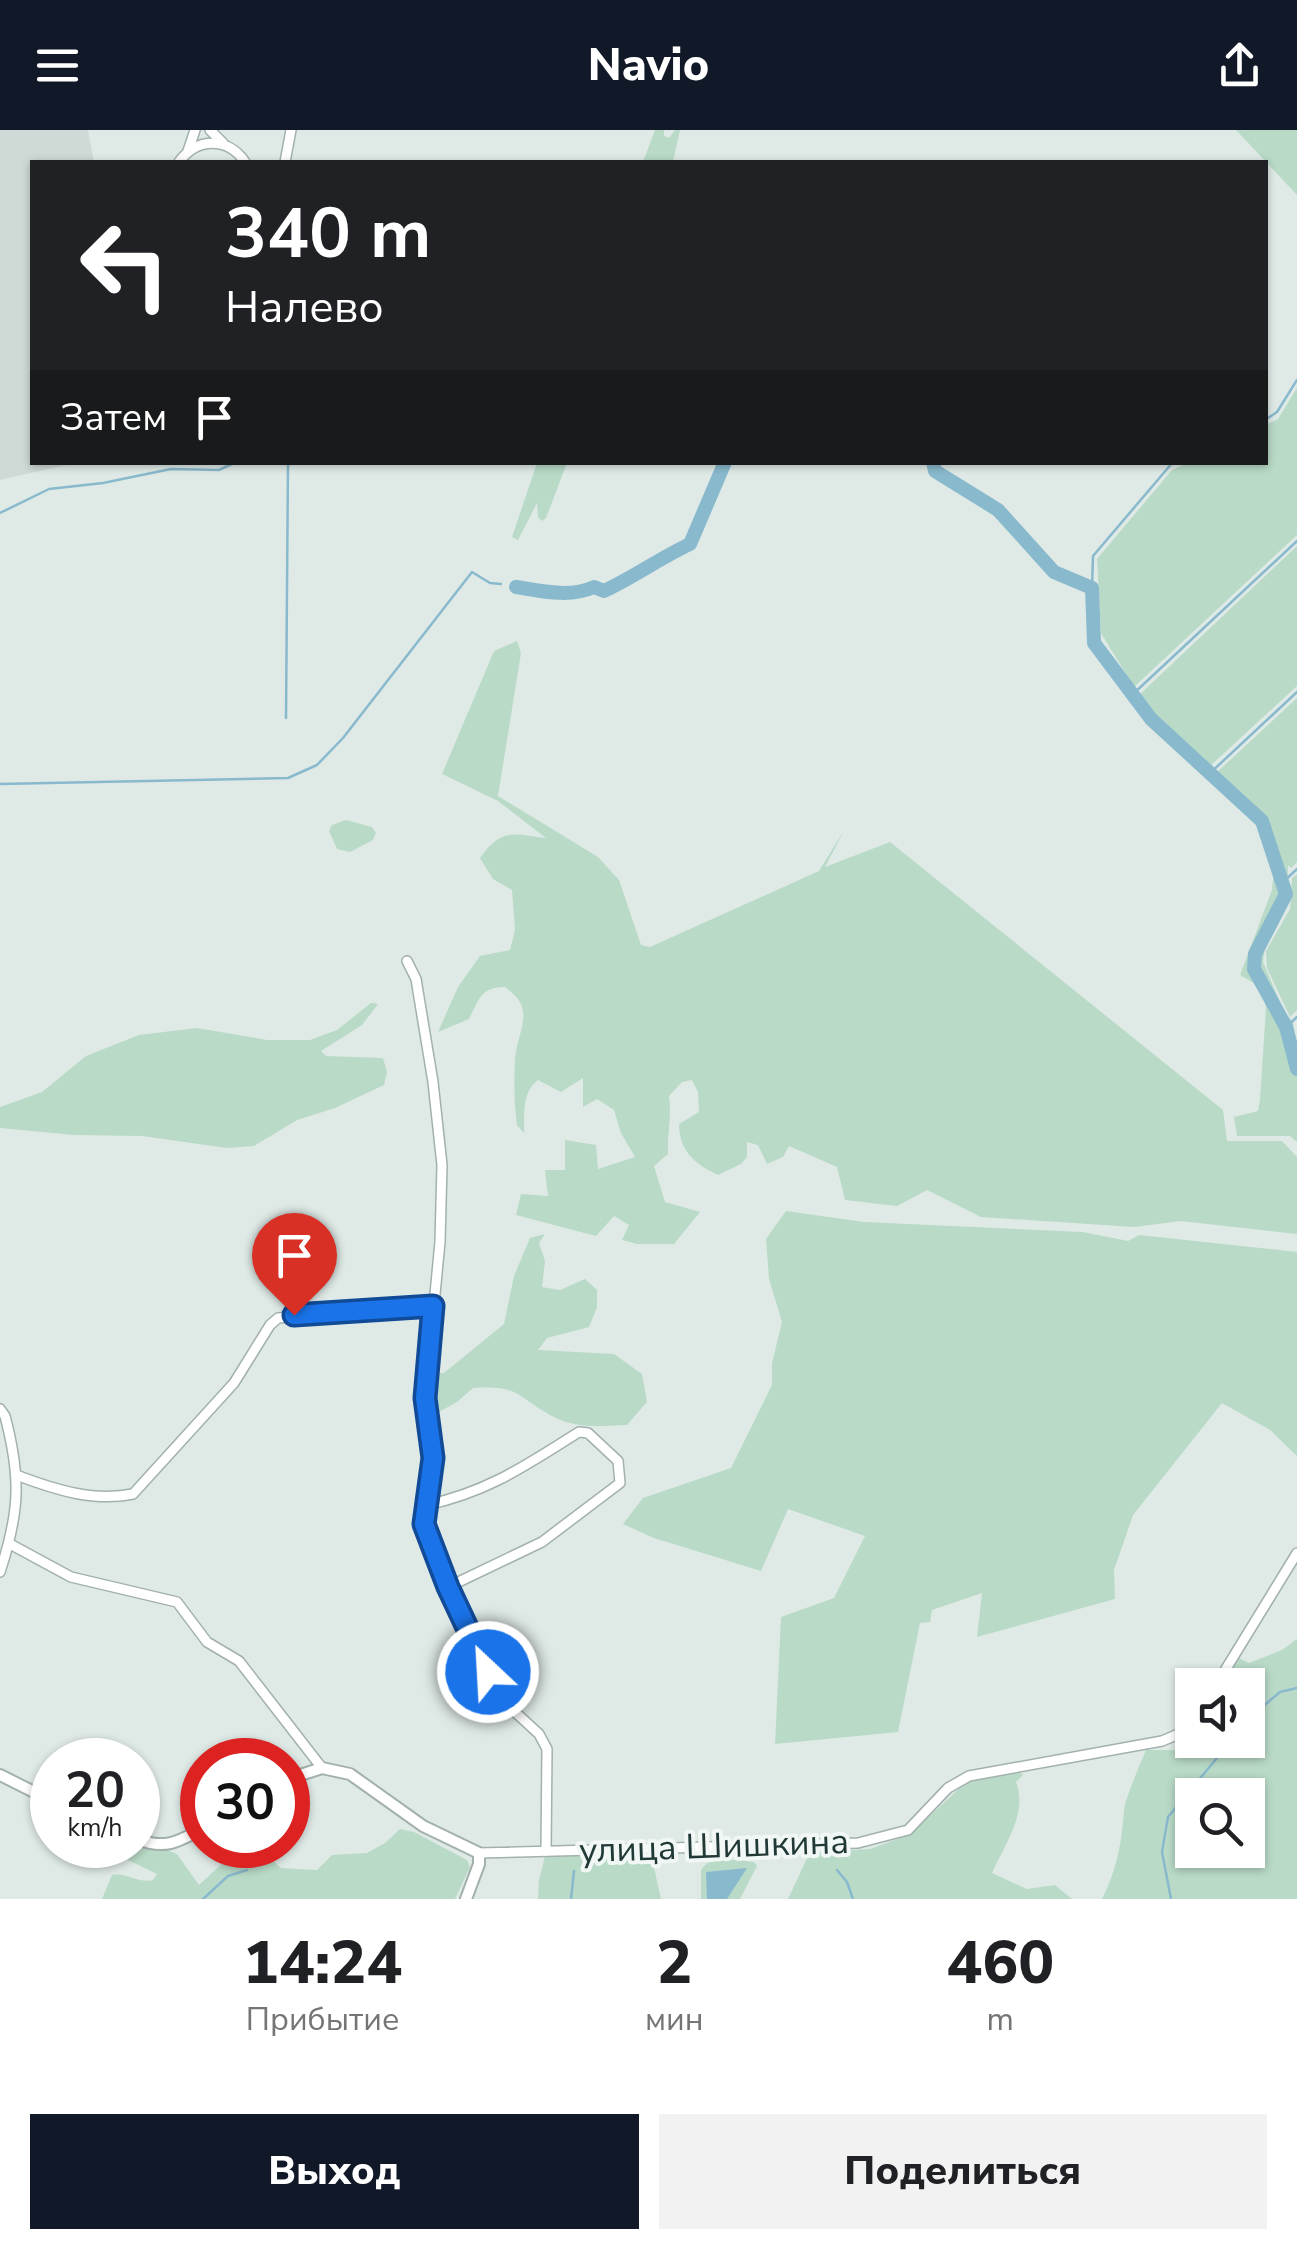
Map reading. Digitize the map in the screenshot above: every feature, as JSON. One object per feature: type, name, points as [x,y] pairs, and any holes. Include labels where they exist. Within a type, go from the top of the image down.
[{"type":"street","points":[[181,160],[196,130]]},
{"type":"street","points":[[210,130],[243,160]]},
{"type":"street","points":[[285,160],[291,130]]},
{"type":"street","points":[[188,151],[199,145],[225,145]]},
{"type":"street","points":[[407,961],[416,979],[434,1082],[442,1165],[440,1242],[425,1398],[433,1458],[424,1524],[448,1587],[502,1700],[539,1734],[547,1749],[546,1851]]},
{"type":"street","points":[[19,1476],[94,1497],[134,1494],[234,1383],[278,1318],[433,1306]]},
{"type":"street","points":[[0,1409],[19,1476],[10,1544],[0,1572]]},
{"type":"street","points":[[428,1505],[466,1496],[504,1480],[579,1432],[588,1432],[618,1461],[620,1484],[604,1497],[542,1542],[448,1587]]},
{"type":"street","points":[[10,1544],[71,1577],[173,1600],[207,1642],[239,1661],[322,1768],[310,1772]]},
{"type":"street","points":[[1226,1668],[1297,1553]]},
{"type":"street","name":"улица Шишкина","points":[[322,1768],[350,1774],[424,1826],[479,1853],[850,1844],[908,1830],[948,1788],[969,1776],[1175,1736]]},
{"type":"street","points":[[0,1775],[30,1790]]},
{"type":"street","points":[[466,1899],[479,1853]]},
{"type":"shaded area","points":[[0,130],[88,130],[94,160],[30,160],[30,465],[66,465],[0,480]]},
{"type":"green space","points":[[655,130],[664,130],[664,136],[669,138],[680,130],[673,160],[644,160]]},
{"type":"green space","points":[[1236,130],[1297,130],[1297,195],[1268,160]]},
{"type":"green space","points":[[1297,388],[1297,535],[1134,687],[1101,633],[1097,559],[1172,470],[1183,465],[1268,465],[1268,424],[1278,419]]},
{"type":"green space","points":[[536,465],[566,465],[546,518],[542,521],[538,517],[537,503],[518,540],[512,537]]},
{"type":"green space","points":[[1297,546],[1297,686],[1207,769],[1251,801],[1216,773],[1297,698],[1297,862],[1291,868],[1288,865],[1288,904],[1265,946],[1263,962],[1285,1014],[1293,1022],[1297,1046],[1297,1142],[1290,1136],[1237,1136],[1234,1117],[1258,1111],[1260,1099],[1266,1008],[1262,988],[1240,975],[1272,890],[1274,868],[1258,823],[1181,755],[1150,722],[1120,679],[1137,697]]},
{"type":"green space","points":[[517,641],[521,653],[498,796],[598,857],[619,880],[641,945],[650,947],[819,871],[845,829],[825,867],[890,842],[1223,1110],[1227,1141],[1282,1141],[1297,1157],[1297,1234],[1181,1221],[1134,1227],[981,1217],[927,1190],[897,1206],[845,1200],[837,1167],[789,1146],[783,1157],[767,1164],[758,1145],[747,1142],[747,1157],[741,1164],[718,1175],[696,1161],[682,1142],[679,1124],[699,1112],[698,1092],[692,1080],[682,1082],[669,1096],[668,1154],[654,1166],[665,1202],[700,1212],[674,1244],[622,1240],[629,1225],[614,1216],[596,1236],[516,1215],[521,1194],[548,1196],[545,1170],[565,1170],[565,1140],[596,1145],[598,1169],[635,1157],[614,1110],[597,1099],[583,1107],[583,1078],[561,1092],[538,1080],[526,1097],[524,1133],[517,1125],[515,1060],[523,1012],[515,995],[505,987],[485,992],[469,1019],[438,1032],[458,987],[480,956],[510,950],[515,930],[512,890],[493,879],[480,858],[502,837],[517,834],[546,838],[498,801],[442,774],[494,651]]},
{"type":"green space","points":[[346,820],[372,827],[376,833],[373,840],[350,852],[337,849],[329,831],[332,825]]},
{"type":"green space","points":[[1297,874],[1297,1010],[1290,1017],[1267,968],[1266,951],[1290,909],[1292,878]]},
{"type":"green space","points":[[371,1003],[378,1004],[362,1025],[321,1051],[326,1056],[383,1058],[387,1072],[384,1085],[335,1108],[297,1120],[254,1146],[227,1148],[142,1136],[0,1128],[0,1107],[42,1092],[86,1056],[139,1035],[197,1028],[267,1040],[310,1040],[337,1030]]},
{"type":"green space","points":[[786,1211],[864,1222],[1083,1232],[1128,1241],[1139,1235],[1297,1252],[1297,1456],[1270,1430],[1222,1403],[1133,1515],[1114,1570],[1115,1599],[977,1637],[982,1593],[932,1610],[930,1622],[920,1623],[898,1732],[775,1744],[781,1617],[834,1598],[865,1536],[788,1509],[761,1571],[654,1538],[623,1524],[643,1498],[731,1468],[772,1385],[772,1363],[782,1322],[769,1279],[766,1239]]},
{"type":"green space","points":[[545,1234],[539,1243],[545,1261],[542,1287],[560,1290],[585,1279],[597,1290],[597,1307],[589,1327],[547,1338],[538,1350],[614,1354],[642,1374],[647,1402],[627,1425],[590,1426],[554,1417],[501,1388],[473,1388],[435,1414],[434,1404],[428,1399],[433,1373],[444,1373],[504,1324],[514,1276],[530,1238]]},
{"type":"green space","points":[[1297,1639],[1297,1899],[1102,1899],[1118,1855],[1125,1804],[1146,1750],[1175,1750],[1175,1758],[1265,1758],[1265,1668],[1230,1668],[1237,1657],[1249,1663],[1282,1650]]},
{"type":"green space","points":[[1017,1770],[1023,1775],[1016,1782],[1017,1817],[992,1873],[1027,1889],[1055,1885],[1072,1899],[788,1899],[810,1852],[870,1849],[911,1834],[967,1781]]},
{"type":"green space","points":[[400,1829],[414,1832],[467,1860],[470,1867],[455,1899],[102,1899],[112,1875],[153,1880],[157,1874],[145,1868],[160,1868],[160,1849],[177,1854],[180,1868],[187,1868],[199,1885],[217,1868],[317,1870],[332,1855],[367,1853]]},
{"type":"green space","points":[[651,1854],[661,1899],[538,1899],[545,1856]]},
{"type":"green space","points":[[725,1859],[754,1862],[757,1866],[740,1899],[701,1899],[701,1870],[707,1863]]},
{"type":"water","points":[[747,1868],[727,1899],[707,1899],[706,1872]]},
{"type":"waterway","points":[[1268,418],[1277,412],[1297,380]]},
{"type":"waterway","points":[[0,513],[49,489],[171,469],[219,470],[230,465]]},
{"type":"waterway","points":[[286,718],[288,465]]},
{"type":"waterway","points":[[516,587],[555,593],[594,587],[604,591],[690,544],[724,465]]},
{"type":"waterway","points":[[934,465],[935,471],[998,510],[1054,572],[1092,588],[1094,643],[1151,719],[1262,821],[1286,894],[1255,954],[1254,969],[1286,1027],[1297,1069]]},
{"type":"waterway","points":[[1092,588],[1093,556],[1170,465]]},
{"type":"waterway","points":[[1132,695],[1297,541]]},
{"type":"waterway","points":[[0,784],[288,778],[317,765],[343,738],[472,572],[490,583],[501,584]]},
{"type":"waterway","points":[[1208,775],[1297,692]]},
{"type":"waterway","points":[[1282,883],[1297,869]]},
{"type":"waterway","points":[[1286,1027],[1297,1017]]},
{"type":"waterway","points":[[1265,1705],[1280,1692],[1297,1688]]},
{"type":"waterway","points":[[1171,1899],[1162,1852],[1168,1817],[1217,1758]]},
{"type":"waterway","points":[[203,1899],[228,1876],[247,1870]]},
{"type":"waterway","points":[[837,1870],[853,1899]]},
{"type":"waterway","points":[[571,1899],[574,1871]]},
{"type":"route","points":[[294,1315],[433,1306],[425,1398],[433,1458],[424,1524],[488,1672]]}]
